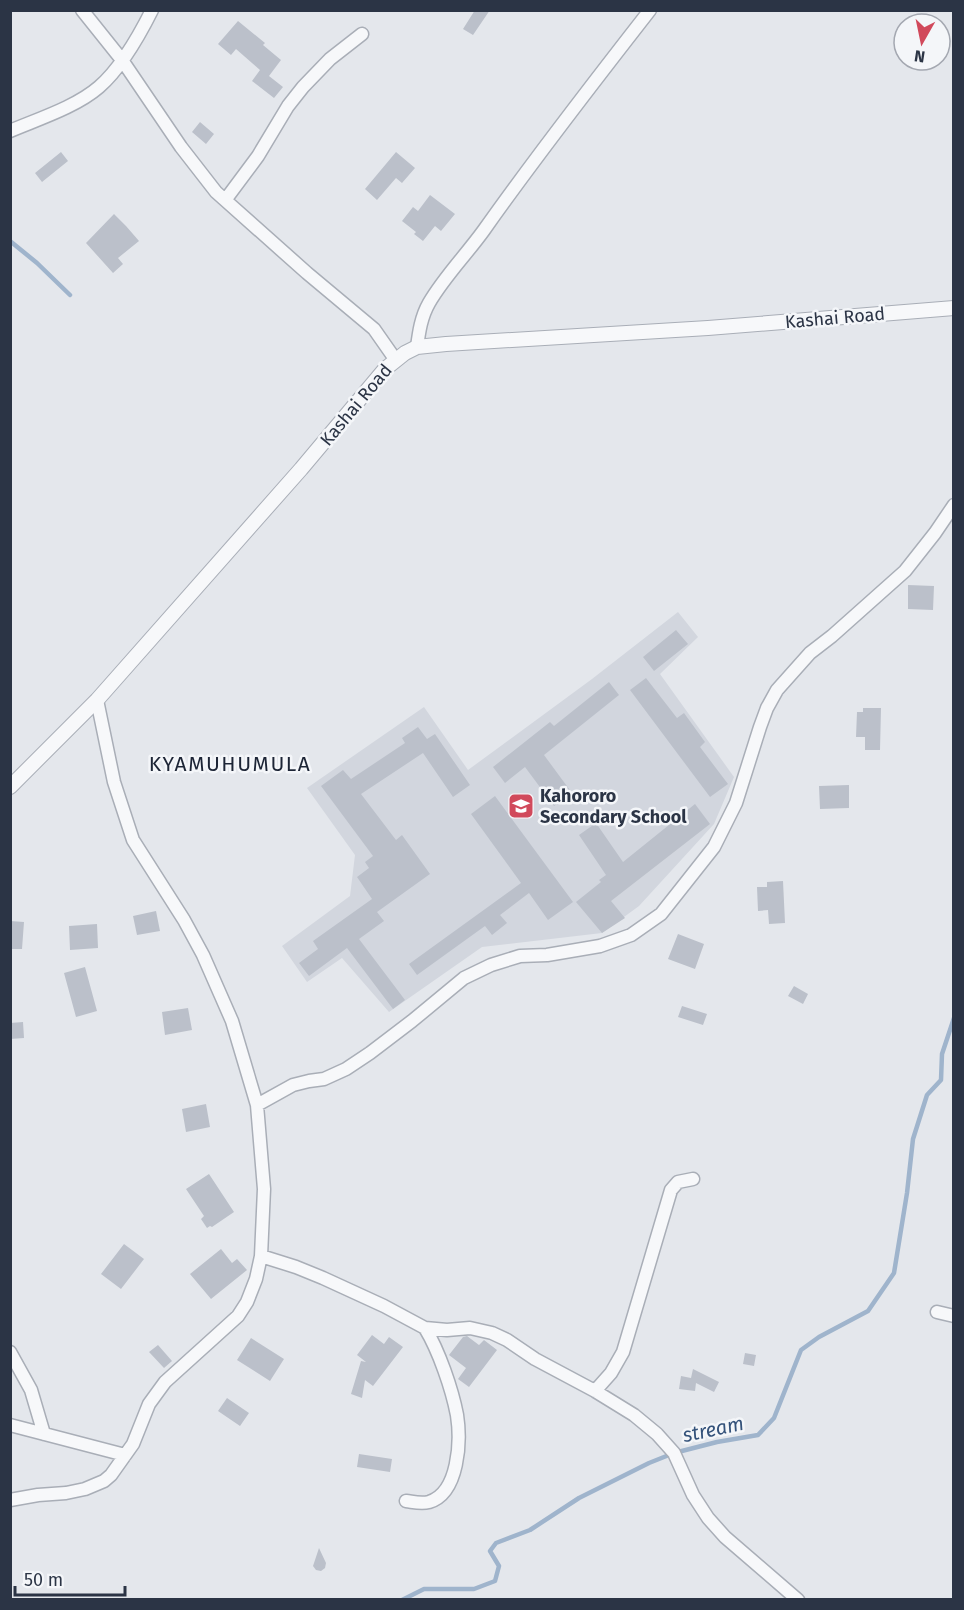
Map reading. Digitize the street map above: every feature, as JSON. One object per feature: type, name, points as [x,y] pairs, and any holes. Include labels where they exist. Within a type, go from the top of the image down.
[{"type":"street","points":[[82,10],[122,60],[181,147],[216,192],[374,329],[395,359]]},
{"type":"street","points":[[10,131],[74,103],[97,89],[122,60],[152,10]]},
{"type":"street","points":[[417,347],[424,312],[450,272],[650,10]]},
{"type":"street","points":[[226,199],[258,156],[288,106],[303,87],[330,59],[362,34]]},
{"type":"street","name":"Kashai Road","points":[[10,787],[97,700],[294,478],[385,369],[405,353],[417,347],[446,344],[708,328],[954,308]]},
{"type":"street","points":[[257,1105],[293,1085],[324,1078],[346,1069],[412,1021],[464,978],[491,964],[520,956],[547,955],[600,946],[631,936],[661,914],[714,847],[736,803],[760,727],[777,690],[810,652],[832,636],[905,571],[954,505]]},
{"type":"street","points":[[10,1500],[66,1493],[97,1485],[111,1475],[133,1444],[149,1404],[165,1382],[238,1316],[247,1302],[256,1279],[261,1256],[264,1189],[257,1105],[232,1021],[204,955],[133,840],[114,782],[97,700]]},
{"type":"street","points":[[595,1391],[611,1373],[623,1352],[671,1190],[678,1182],[693,1179]]},
{"type":"street","points":[[261,1256],[323,1278],[425,1328],[447,1330],[470,1328],[492,1333],[634,1415],[657,1434],[674,1453],[693,1495],[708,1518],[741,1551],[798,1599]]},
{"type":"street","points":[[937,1312],[954,1316]]},
{"type":"street","points":[[406,1501],[428,1502],[439,1497],[447,1490],[456,1461],[459,1431],[453,1399],[433,1341],[425,1328]]},
{"type":"street","points":[[10,1352],[31,1390],[44,1434]]},
{"type":"street","points":[[10,1425],[124,1455]]},
{"type":"shaded area","name":"Kahororo Secondary School","points":[[678,612],[698,637],[660,674],[734,777],[714,824],[639,906],[602,933],[482,947],[389,1012],[342,958],[307,982],[282,946],[350,896],[355,855],[307,788],[424,707],[468,770],[592,679]]},
{"type":"building","points":[[475,10],[490,10],[473,35],[463,29]]},
{"type":"building","points":[[238,21],[265,43],[263,45],[281,60],[269,76],[283,87],[274,98],[252,81],[260,70],[236,49],[231,55],[218,44]]},
{"type":"building","points":[[200,122],[214,134],[206,144],[192,132]]},
{"type":"building","points":[[61,152],[68,161],[42,182],[35,173]]},
{"type":"building","points":[[396,152],[415,168],[402,183],[396,178],[377,200],[365,189]]},
{"type":"building","points":[[430,195],[455,214],[441,231],[435,226],[423,241],[402,221],[413,207],[418,211]]},
{"type":"building","points":[[114,214],[139,241],[118,258],[123,264],[113,273],[86,243]]},
{"type":"building","points":[[908,585],[934,586],[933,610],[908,609]]},
{"type":"building","points":[[676,630],[688,644],[654,671],[643,657]]},
{"type":"building","points":[[646,678],[677,718],[684,713],[705,742],[700,747],[728,784],[710,797],[630,690]]},
{"type":"building","points":[[609,682],[619,695],[544,755],[572,793],[554,806],[525,767],[505,783],[493,767],[550,722],[554,726]]},
{"type":"building","points":[[863,708],[881,708],[880,750],[865,750],[865,737],[856,737],[857,712],[863,712]]},
{"type":"building","points":[[418,727],[427,739],[435,734],[470,785],[453,797],[423,753],[361,794],[396,840],[402,835],[430,874],[377,912],[384,921],[359,939],[405,1000],[393,1009],[347,948],[309,976],[299,963],[318,949],[313,941],[372,899],[357,877],[369,868],[365,862],[373,856],[321,786],[343,770],[351,779],[405,743],[402,738]]},
{"type":"building","points":[[849,785],[849,808],[820,809],[819,786]]},
{"type":"building","points":[[495,796],[573,902],[548,920],[529,893],[500,915],[507,923],[492,935],[485,926],[417,975],[409,964],[521,883],[471,814]]},
{"type":"building","points":[[695,804],[710,824],[611,901],[625,918],[602,933],[576,902],[601,882],[599,880],[606,875],[579,835],[596,823],[623,862]]},
{"type":"building","points":[[783,881],[785,923],[769,924],[768,910],[758,911],[757,887],[767,887],[767,882]]},
{"type":"building","points":[[156,911],[160,931],[137,935],[133,916]]},
{"type":"building","points":[[10,921],[24,922],[22,949],[10,949]]},
{"type":"building","points":[[97,924],[98,948],[70,950],[69,926]]},
{"type":"building","points":[[678,934],[704,944],[695,969],[668,959]]},
{"type":"building","points":[[85,967],[97,1011],[76,1017],[64,973]]},
{"type":"building","points":[[794,986],[808,994],[803,1004],[788,996]]},
{"type":"building","points":[[682,1006],[707,1014],[703,1025],[678,1017]]},
{"type":"building","points":[[188,1008],[192,1030],[165,1035],[162,1012]]},
{"type":"building","points":[[23,1022],[24,1038],[10,1039],[10,1023]]},
{"type":"building","points":[[206,1104],[210,1127],[186,1132],[182,1109]]},
{"type":"building","points":[[209,1174],[234,1212],[207,1228],[201,1219],[204,1216],[186,1189]]},
{"type":"building","points":[[124,1244],[144,1259],[121,1289],[101,1274]]},
{"type":"building","points":[[221,1249],[232,1263],[237,1259],[247,1270],[211,1299],[190,1274]]},
{"type":"building","points":[[372,1335],[384,1344],[389,1337],[403,1347],[373,1386],[365,1380],[362,1398],[351,1394],[361,1361],[366,1362],[357,1355]]},
{"type":"building","points":[[467,1336],[479,1345],[484,1340],[497,1350],[469,1387],[458,1379],[466,1368],[449,1355],[463,1337]]},
{"type":"building","points":[[251,1338],[284,1359],[270,1381],[237,1360]]},
{"type":"building","points":[[158,1345],[172,1361],[164,1368],[149,1352]]},
{"type":"building","points":[[745,1353],[756,1355],[754,1366],[743,1364]]},
{"type":"building","points":[[693,1369],[719,1382],[714,1392],[696,1383],[695,1391],[679,1389],[681,1376],[691,1378]]},
{"type":"building","points":[[227,1398],[249,1413],[240,1426],[218,1411]]},
{"type":"building","points":[[359,1454],[392,1459],[390,1472],[357,1467]]},
{"type":"building","points":[[319,1548],[326,1563],[325,1568],[321,1571],[316,1570],[313,1566]]},
{"type":"waterway","points":[[10,241],[70,295]]},
{"type":"waterway","name":"stream","points":[[402,1600],[424,1589],[474,1589],[495,1581],[499,1566],[490,1551],[496,1543],[530,1530],[579,1498],[649,1463],[674,1453],[758,1435],[774,1418],[801,1350],[819,1337],[868,1311],[894,1273],[913,1139],[927,1095],[941,1080],[942,1054],[954,1018]]},
{"type":"place","name":"Kahororo Secondary School","points":[[521,806]]},
{"type":"district","name":"KYAMUHUMULA","points":[[230,764]]}]
